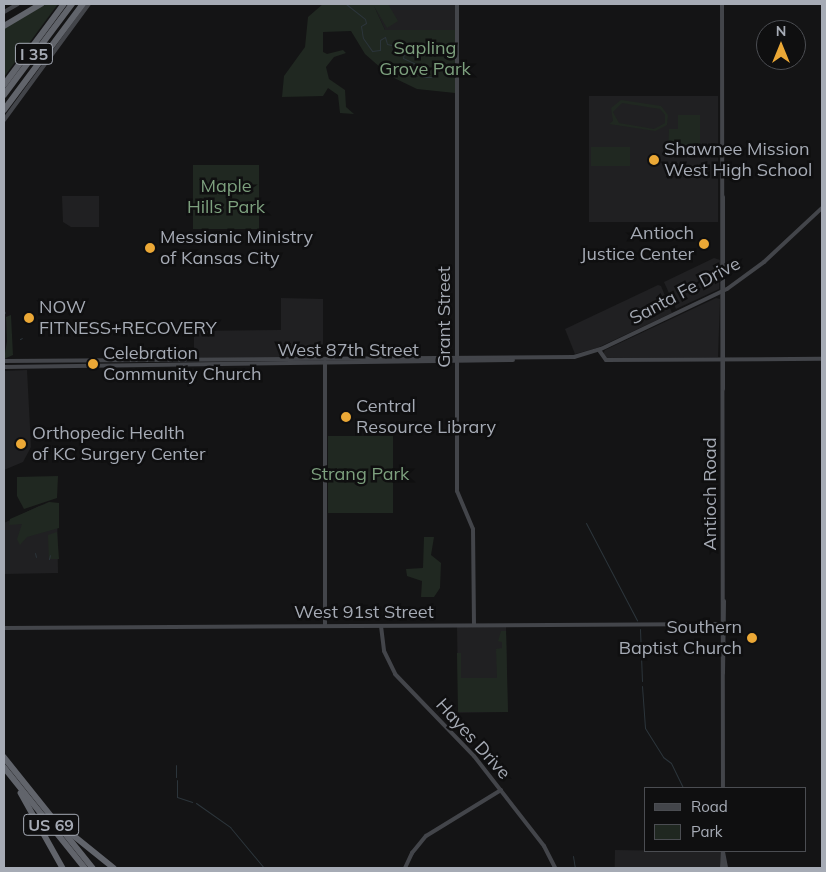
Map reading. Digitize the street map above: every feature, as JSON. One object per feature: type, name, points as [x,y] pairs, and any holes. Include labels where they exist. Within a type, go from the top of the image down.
[{"type":"highway","points":[[4,26],[42,4]]},
{"type":"highway","name":"I 35","points":[[4,84],[64,4]]},
{"type":"highway","name":"I 35","points":[[4,95],[72,4]]},
{"type":"highway","points":[[4,110],[83,4]]},
{"type":"highway","name":"US 69","points":[[4,757],[93,868]]},
{"type":"highway","name":"US 69","points":[[4,767],[85,868]]},
{"type":"highway","points":[[16,782],[63,868]]},
{"type":"highway","points":[[55,822],[114,868]]},
{"type":"street","points":[[4,12],[18,4]]},
{"type":"street","points":[[4,120],[89,4]]},
{"type":"street","name":"Grant Street","points":[[457,4],[458,495],[473,529],[474,626]]},
{"type":"street","name":"Antioch Road","points":[[722,4],[724,359],[723,787]]},
{"type":"street","name":"Santa Fe Drive","points":[[598,350],[723,291],[764,262],[822,208]]},
{"type":"street","points":[[598,350],[603,360],[822,359]]},
{"type":"street","name":"West 87th Street","points":[[4,366],[563,359],[598,350]]},
{"type":"street","name":"West 87th Street","points":[[4,360],[70,362],[325,362]]},
{"type":"street","points":[[4,366],[14,364],[15,361]]},
{"type":"street","points":[[325,362],[325,626]]},
{"type":"street","name":"West 91st Street","points":[[4,628],[723,624]]},
{"type":"street","name":"Hayes Drive","points":[[381,626],[384,651],[395,674],[465,746],[544,846],[555,868]]},
{"type":"street","points":[[405,868],[412,853],[426,836],[501,790]]},
{"type":"street","points":[[723,852],[724,868]]},
{"type":"shaded area","points":[[373,4],[455,4],[455,30],[385,30]]},
{"type":"shaded area","name":"Shawnee Mission West High School","points":[[589,96],[718,96],[718,222],[589,222]]},
{"type":"shaded area","points":[[62,196],[99,196],[99,227],[71,227],[63,222]]},
{"type":"shaded area","points":[[714,258],[720,260],[719,289],[676,309],[664,282]]},
{"type":"shaded area","points":[[658,285],[661,286],[672,313],[597,348],[575,354],[565,329]]},
{"type":"shaded area","points":[[281,298],[323,299],[323,357],[194,358],[194,331],[281,330]]},
{"type":"shaded area","points":[[716,298],[720,299],[718,357],[606,358],[603,354],[605,350]]},
{"type":"shaded area","points":[[27,370],[31,447],[23,462],[4,470],[4,371]]},
{"type":"shaded area","points":[[57,503],[58,573],[4,574],[4,523],[39,506]]},
{"type":"shaded area","points":[[506,626],[508,712],[459,713],[457,627]]},
{"type":"shaded area","points":[[615,850],[721,852],[721,868],[615,868]]},
{"type":"green space","points":[[42,4],[58,4],[4,77],[4,28]]},
{"type":"green space","name":"Sapling Grove Park","points":[[323,4],[388,4],[398,21],[387,28],[374,6],[385,30],[455,30],[455,93],[417,89],[390,76],[365,54],[351,31],[323,32],[323,52],[327,54],[343,50],[346,53],[334,57],[326,67],[329,79],[345,90],[346,107],[354,114],[340,113],[338,95],[328,88],[323,96],[282,97],[284,76],[305,47],[308,17]]},
{"type":"green space","points":[[621,100],[661,106],[668,115],[667,125],[655,131],[609,124],[613,121],[611,108]],"holes":[[[622,103],[660,109],[665,115],[665,123],[654,129],[619,123],[613,112]]]},
{"type":"green space","points":[[678,115],[700,115],[700,153],[668,153],[669,129],[678,129]]},
{"type":"green space","points":[[591,147],[630,147],[630,166],[591,166]]},
{"type":"green space","name":"Maple Hills Park","points":[[193,165],[259,165],[259,229],[193,229]]},
{"type":"green space","points":[[11,315],[13,355],[4,359],[7,341],[6,317]]},
{"type":"green space","name":"Strang Park","points":[[328,436],[393,436],[393,513],[328,513]]},
{"type":"green space","points":[[58,476],[57,498],[24,509],[17,496],[17,477]]},
{"type":"green space","points":[[49,502],[59,503],[59,528],[27,537],[20,545],[17,539],[22,524],[9,525],[10,519]]},
{"type":"green space","points":[[57,532],[59,559],[49,559],[48,535]]},
{"type":"green space","points":[[424,537],[434,537],[431,555],[441,563],[440,588],[434,597],[421,597],[422,581],[407,576],[406,569],[423,568]]},
{"type":"green space","points":[[501,631],[506,631],[508,712],[458,712],[457,653],[461,653],[461,678],[497,678],[496,649],[502,648],[502,642],[498,641]]},
{"type":"waterway","points":[[346,4],[365,19],[366,23],[361,26],[363,38],[372,51],[380,50],[380,40],[385,37],[387,44],[411,49],[412,56],[404,53],[403,58],[422,67],[419,72],[423,77],[432,77],[435,66],[439,65],[452,69]]},
{"type":"waterway","points":[[586,523],[637,620]]},
{"type":"waterway","points":[[35,553],[36,557]]},
{"type":"waterway","points":[[49,559],[50,555]]},
{"type":"waterway","points":[[640,629],[642,681]]},
{"type":"waterway","points":[[642,686],[645,728],[663,757],[671,763],[683,787]]},
{"type":"waterway","points":[[176,765],[176,777]]},
{"type":"waterway","points":[[177,780],[177,797],[192,802]]},
{"type":"waterway","points":[[196,803],[230,827],[264,868]]},
{"type":"waterway","points":[[573,856],[575,868]]},
{"type":"place","name":"Shawnee Mission West High School","points":[[654,160]]},
{"type":"place","name":"Antioch Justice Center","points":[[704,244]]},
{"type":"place","name":"Messianic Ministry of Kansas City","points":[[150,248]]},
{"type":"place","name":"NOW FITNESS+RECOVERY","points":[[29,318]]},
{"type":"place","name":"Celebration Community Church","points":[[93,364]]},
{"type":"place","name":"Central Resource Library","points":[[346,417]]},
{"type":"place","name":"Orthopedic Health of KC Surgery Center","points":[[21,444]]},
{"type":"place","name":"Southern Baptist Church","points":[[752,638]]}]
